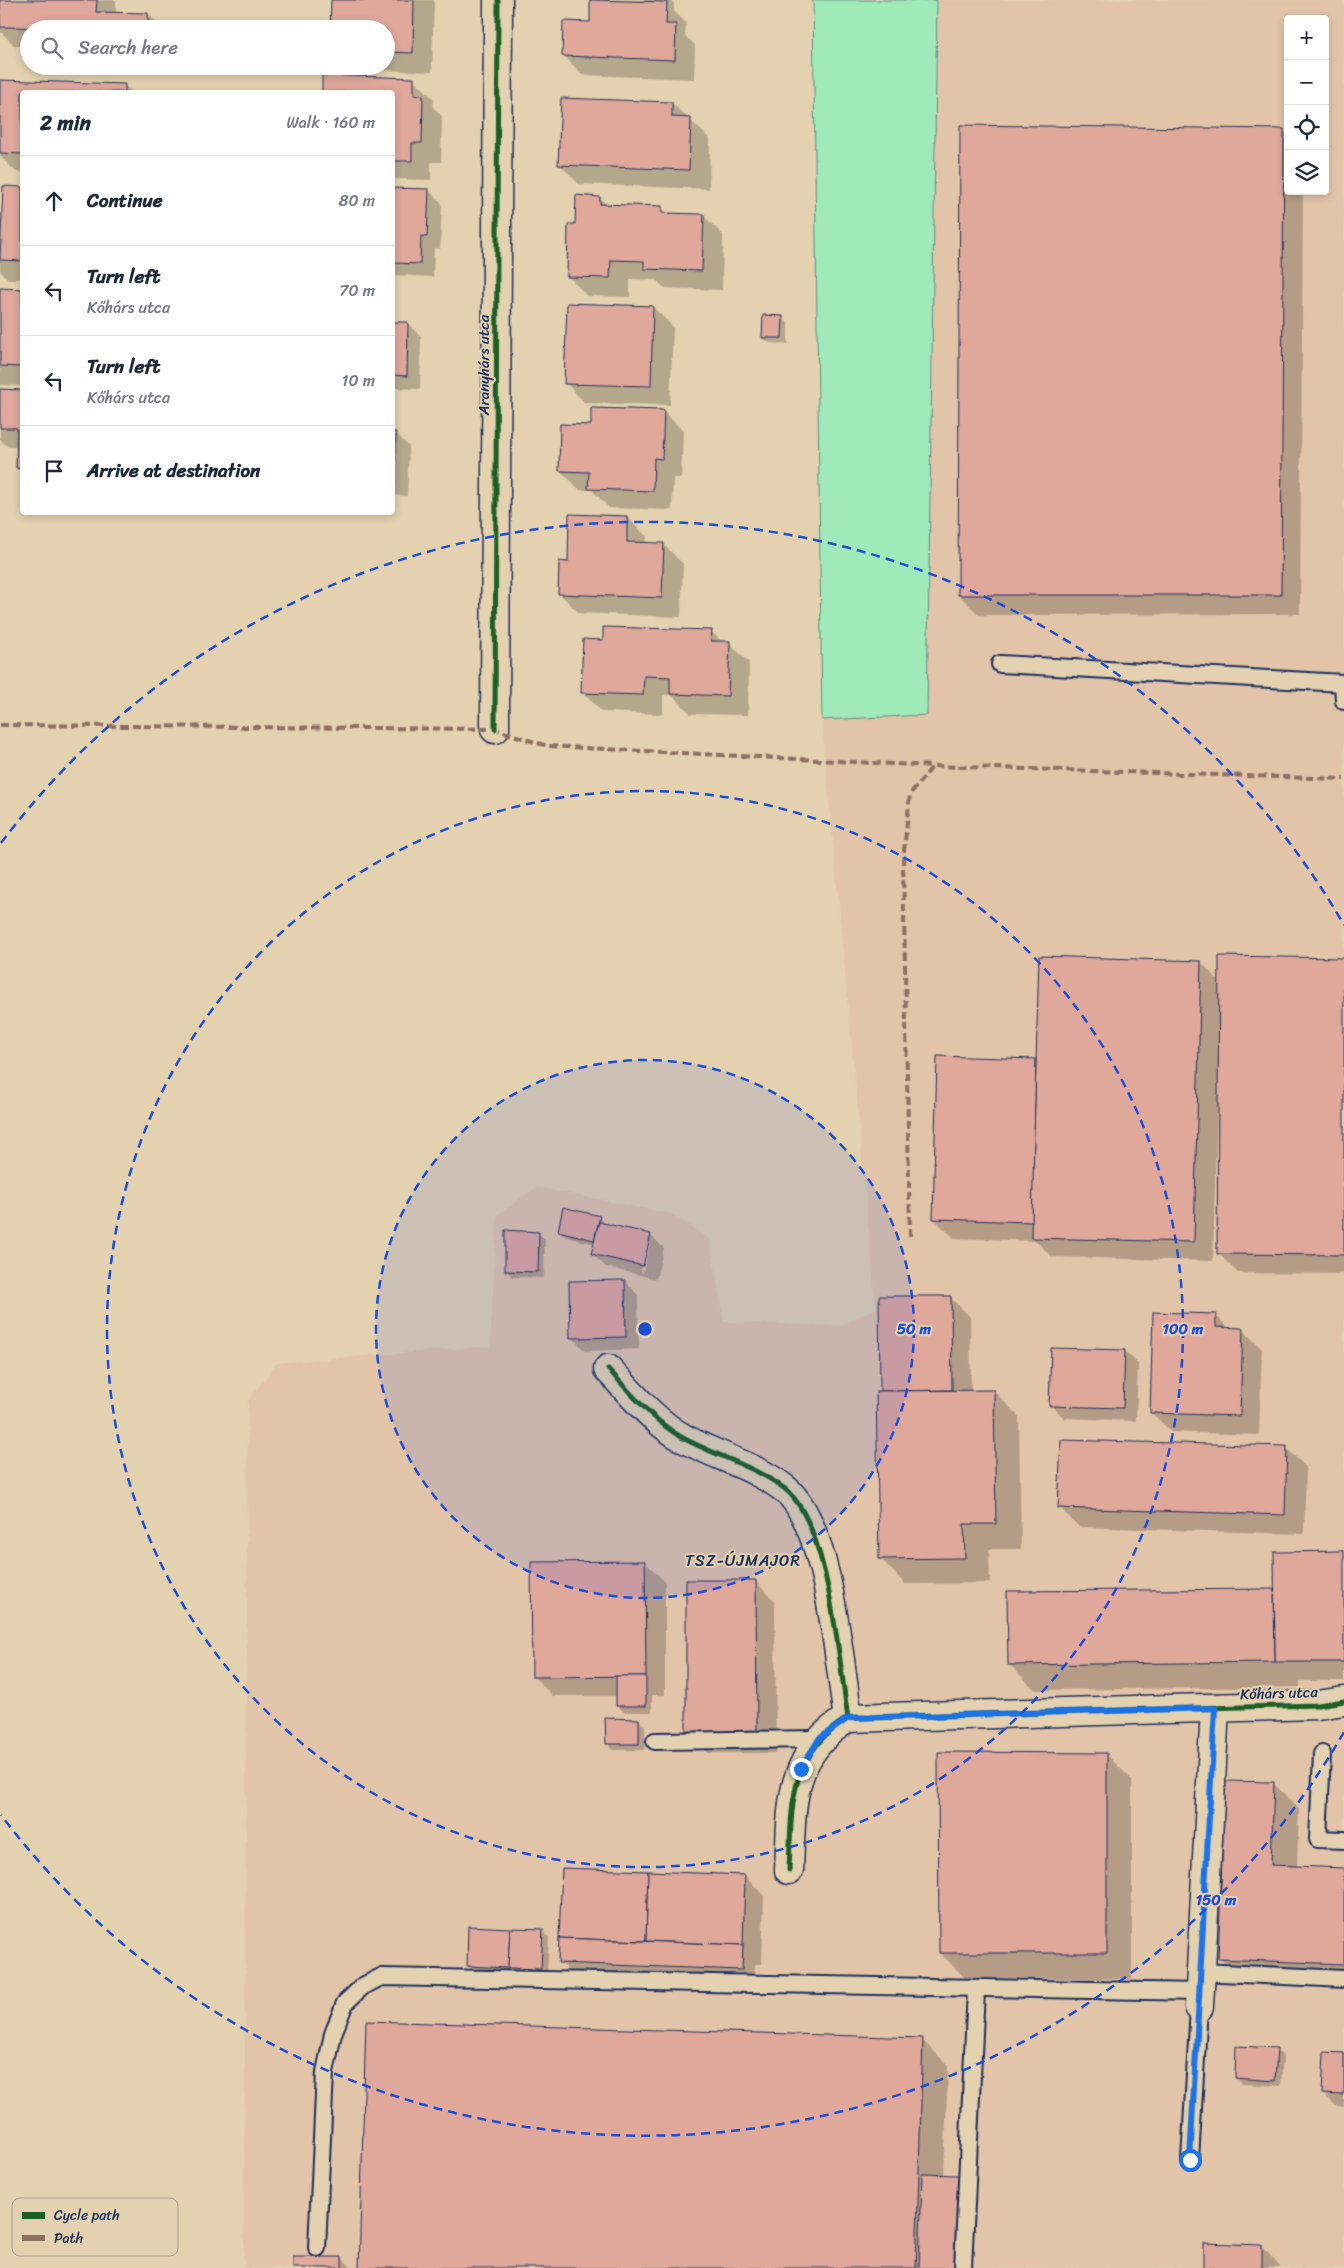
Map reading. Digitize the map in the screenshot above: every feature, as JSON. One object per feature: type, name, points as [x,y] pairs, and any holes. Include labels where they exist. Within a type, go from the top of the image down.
[{"type":"street","name":"Aranyhárs utca","points":[[495,729],[498,0]]},
{"type":"street","points":[[608,1369],[657,1419],[681,1437],[767,1477],[786,1490],[800,1506],[816,1539],[824,1566],[848,1718],[819,1739],[804,1763],[796,1783],[791,1812],[789,1870]]},
{"type":"street","name":"Kőhárs utca","points":[[848,1718],[1318,1705],[1344,1701]]},
{"type":"street","points":[[1200,1990],[1215,1708]]},
{"type":"lane","points":[[1000,664],[1343,683],[1344,701]]},
{"type":"lane","points":[[654,1741],[819,1739]]},
{"type":"lane","points":[[1322,1754],[1318,1839],[1344,1840]]},
{"type":"lane","points":[[317,2248],[325,2072],[333,2034],[345,2003],[363,1986],[381,1977],[976,1990],[1200,1990],[1344,1978]]},
{"type":"lane","points":[[963,2268],[976,1990]]},
{"type":"lane","points":[[1190,2160],[1200,1990]]},
{"type":"shaded area","points":[[937,0],[1344,0],[1344,2268],[244,2268],[248,1401],[277,1363],[490,1346],[497,1215],[537,1187],[672,1214],[710,1239],[724,1322],[840,1326],[876,1308],[822,720],[927,715]]},
{"type":"green space","points":[[813,0],[937,0],[927,715],[822,720]]},
{"type":"building","points":[[0,0],[97,0],[96,12],[148,13],[148,20],[20,20],[20,27],[0,27]]},
{"type":"building","points":[[331,0],[414,0],[413,53],[395,52],[395,20],[330,20]]},
{"type":"building","points":[[590,0],[667,2],[666,24],[676,24],[675,60],[562,56],[563,21],[590,22]]},
{"type":"building","points":[[322,75],[414,78],[414,95],[423,96],[422,143],[412,143],[412,161],[395,161],[395,90],[322,90]]},
{"type":"building","points":[[0,80],[125,84],[125,90],[20,90],[20,154],[0,153]]},
{"type":"building","points":[[561,98],[672,102],[672,117],[691,118],[689,170],[558,165]]},
{"type":"building","points":[[960,125],[1284,129],[1281,595],[958,595]]},
{"type":"building","points":[[3,186],[20,187],[20,261],[0,260]]},
{"type":"building","points":[[395,188],[429,189],[427,237],[421,236],[420,264],[395,263]]},
{"type":"building","points":[[576,195],[600,197],[600,204],[662,206],[662,213],[704,214],[702,271],[644,269],[644,261],[611,260],[610,278],[567,277],[568,224],[575,224]]},
{"type":"building","points":[[0,288],[20,289],[20,367],[0,366]]},
{"type":"building","points":[[567,303],[653,306],[651,386],[564,384]]},
{"type":"building","points":[[763,315],[783,316],[782,338],[762,338]]},
{"type":"building","points":[[395,322],[408,322],[407,376],[395,375]]},
{"type":"building","points":[[0,389],[20,390],[20,469],[16,468],[17,428],[0,428]]},
{"type":"building","points":[[591,408],[664,410],[662,459],[654,458],[653,491],[588,489],[589,472],[559,471],[560,424],[591,425]]},
{"type":"building","points":[[395,432],[396,432],[395,483]]},
{"type":"building","points":[[569,514],[627,516],[627,542],[664,543],[662,598],[558,594],[559,561],[568,562]]},
{"type":"building","points":[[603,627],[712,630],[711,641],[730,641],[728,696],[670,694],[670,677],[644,676],[643,695],[581,693],[583,639],[603,640]]},
{"type":"building","points":[[1039,956],[1201,961],[1194,1242],[1031,1238]]},
{"type":"building","points":[[1219,956],[1344,958],[1344,1255],[1217,1254]]},
{"type":"building","points":[[937,1056],[1036,1059],[1032,1222],[933,1219]]},
{"type":"building","points":[[563,1207],[600,1216],[594,1240],[558,1231]]},
{"type":"building","points":[[599,1222],[651,1234],[643,1266],[591,1254]]},
{"type":"building","points":[[505,1230],[539,1232],[538,1272],[505,1271]]},
{"type":"building","points":[[625,1280],[626,1337],[570,1338],[569,1281]]},
{"type":"building","points":[[879,1296],[951,1296],[952,1390],[880,1391]]},
{"type":"building","points":[[1153,1312],[1216,1314],[1216,1327],[1243,1328],[1240,1416],[1150,1413]]},
{"type":"building","points":[[1051,1348],[1125,1350],[1123,1408],[1049,1406]]},
{"type":"building","points":[[994,1390],[996,1524],[964,1524],[965,1558],[879,1559],[876,1391]]},
{"type":"building","points":[[1061,1440],[1287,1446],[1285,1515],[1058,1508]]},
{"type":"building","points":[[1344,1551],[1344,1662],[1275,1662],[1274,1552]]},
{"type":"building","points":[[645,1561],[646,1676],[532,1677],[531,1562]]},
{"type":"building","points":[[686,1580],[756,1580],[757,1734],[686,1734]]},
{"type":"building","points":[[1274,1589],[1275,1662],[1008,1665],[1007,1591]]},
{"type":"building","points":[[616,1676],[646,1676],[646,1706],[616,1706]]},
{"type":"building","points":[[605,1718],[639,1719],[639,1744],[606,1744]]},
{"type":"building","points":[[938,1752],[1107,1753],[1107,1953],[939,1953]]},
{"type":"building","points":[[1225,1781],[1274,1782],[1271,1865],[1344,1868],[1344,1964],[1218,1959]]},
{"type":"building","points":[[562,1868],[648,1871],[646,1941],[559,1938]]},
{"type":"building","points":[[648,1871],[745,1875],[743,1945],[646,1941]]},
{"type":"building","points":[[468,1926],[510,1928],[508,1968],[467,1966]]},
{"type":"building","points":[[510,1928],[543,1929],[541,1969],[508,1968]]},
{"type":"building","points":[[559,1938],[743,1945],[742,1970],[558,1963]]},
{"type":"building","points":[[366,2021],[923,2038],[916,2268],[359,2268]]},
{"type":"building","points":[[1236,2046],[1277,2048],[1275,2081],[1235,2078]]},
{"type":"building","points":[[1324,2052],[1344,2053],[1344,2095],[1322,2094]]},
{"type":"building","points":[[922,2174],[959,2175],[956,2268],[919,2268]]},
{"type":"building","points":[[1204,2243],[1262,2245],[1262,2268],[1204,2268]]},
{"type":"building","points":[[293,2257],[342,2257],[342,2268],[293,2268]]},
{"type":"marked path","points":[[0,725],[495,729],[547,746],[933,766]]},
{"type":"marked path","points":[[910,1236],[903,860],[910,794],[933,766],[1344,779]]},
{"type":"cycle path","points":[[495,729],[498,0]]},
{"type":"cycle path","points":[[608,1369],[662,1424],[683,1438],[773,1481],[785,1489],[800,1507],[812,1532],[822,1562],[830,1596],[848,1718]]},
{"type":"cycle path","points":[[789,1870],[793,1804],[803,1766],[813,1749],[828,1733],[848,1718],[1318,1705],[1344,1701]]},
{"type":"district","name":"TSZ-ÚJMAJOR","points":[[743,1560]]},
{"type":"route","points":[[801,1769],[819,1739],[833,1727],[848,1718],[1215,1708],[1190,2160]]}]
